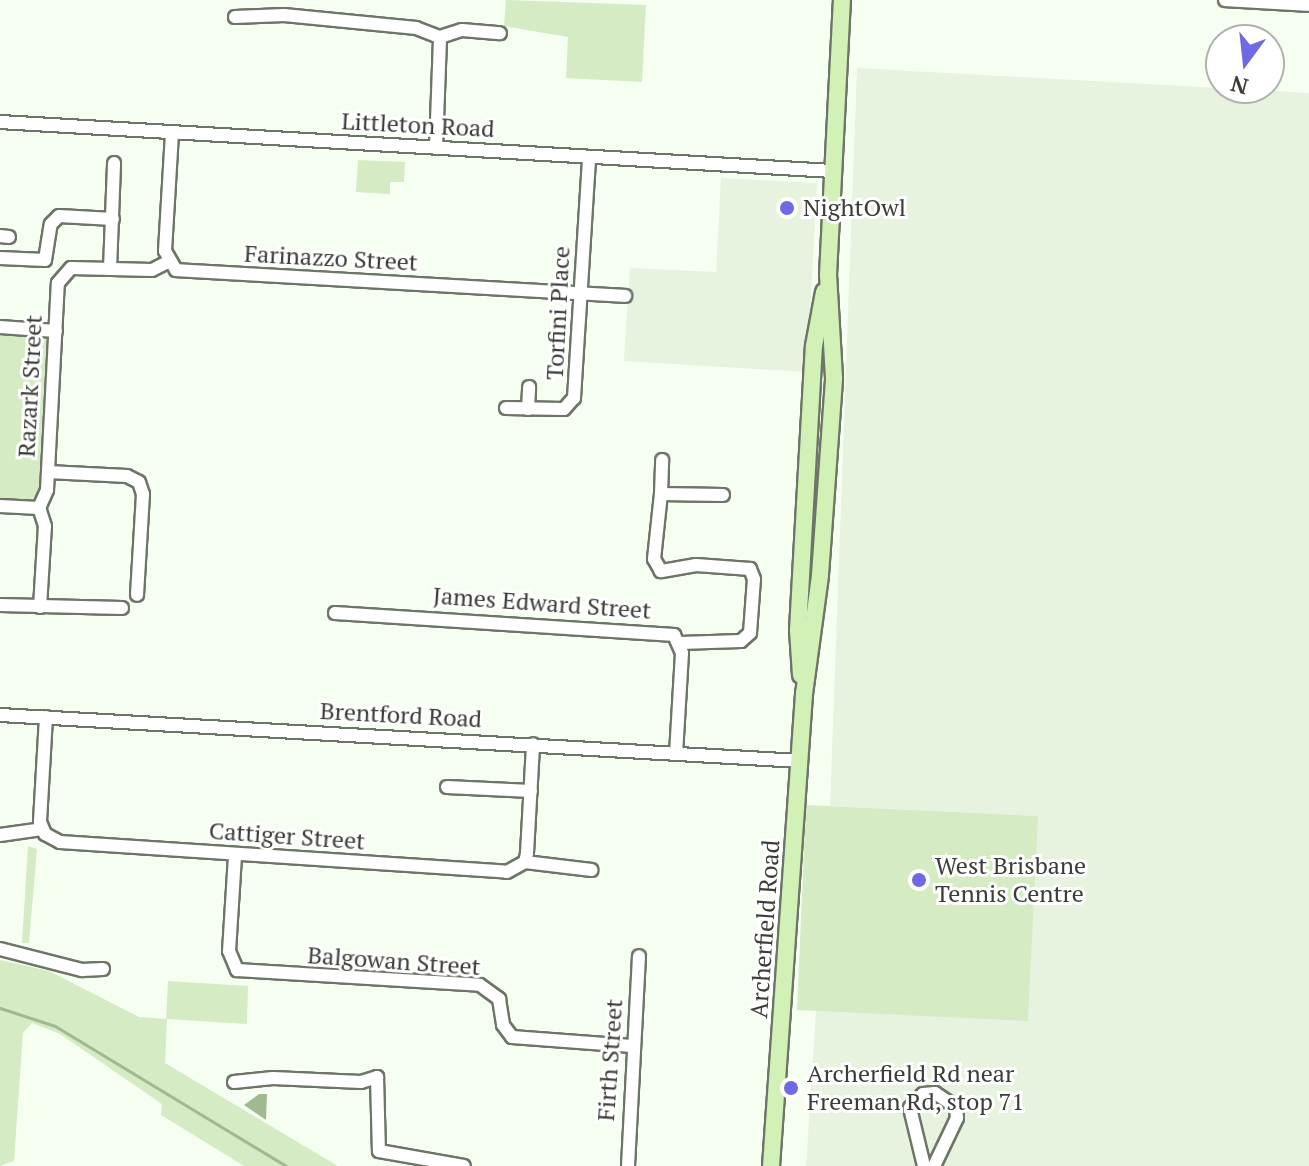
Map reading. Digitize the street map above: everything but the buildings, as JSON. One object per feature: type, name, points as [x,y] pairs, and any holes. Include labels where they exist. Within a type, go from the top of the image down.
[{"type":"main road","name":"Archerfield Road","points":[[771,1166],[804,694],[820,575],[834,378],[828,275],[842,0]]},
{"type":"street","points":[[284,15],[285,0]]},
{"type":"street","points":[[1225,0],[1309,5]]},
{"type":"street","points":[[235,17],[284,15],[428,29],[440,37]]},
{"type":"street","points":[[440,37],[462,30],[500,33]]},
{"type":"street","points":[[436,148],[440,37]]},
{"type":"street","name":"Littleton Road","points":[[0,122],[833,171]]},
{"type":"street","points":[[168,262],[172,133]]},
{"type":"street","name":"Torfini Place","points":[[506,408],[564,409],[572,403],[589,157]]},
{"type":"street","points":[[110,269],[114,163]]},
{"type":"street","points":[[0,258],[45,260],[51,224],[59,216],[113,219]]},
{"type":"street","name":"Razark Street","points":[[40,607],[45,526],[39,508],[48,472],[57,289],[65,271],[152,270],[168,262]]},
{"type":"street","name":"Farinazzo Street","points":[[168,262],[182,272],[625,296]]},
{"type":"street","points":[[0,327],[56,331]]},
{"type":"street","points":[[528,409],[529,387]]},
{"type":"street","points":[[662,460],[654,559],[661,571],[696,565],[743,567],[754,579],[747,640],[680,643]]},
{"type":"street","points":[[48,472],[127,476],[139,482],[143,494],[137,595]]},
{"type":"street","points":[[661,494],[723,495]]},
{"type":"street","points":[[0,506],[39,508]]},
{"type":"street","points":[[0,605],[122,608]]},
{"type":"street","name":"James Edward Street","points":[[335,613],[665,633],[680,643],[676,753]]},
{"type":"street","name":"Brentford Road","points":[[0,715],[800,761]]},
{"type":"street","points":[[0,835],[42,829],[46,717]]},
{"type":"street","points":[[533,744],[525,862],[592,870]]},
{"type":"street","points":[[447,787],[531,791]]},
{"type":"street","name":"Cattiger Street","points":[[42,829],[60,842],[235,856],[507,872],[525,862]]},
{"type":"street","name":"Balgowan Street","points":[[235,856],[229,951],[237,970],[480,985],[499,999],[503,1025],[512,1037],[632,1046]]},
{"type":"street","points":[[0,949],[82,970],[103,969]]},
{"type":"street","name":"Firth Street","points":[[628,1166],[639,956]]},
{"type":"street","points":[[234,1082],[361,1082],[377,1077],[379,1151],[464,1166]]},
{"type":"street","points":[[924,1166],[910,1108],[923,1094],[935,1093],[956,1107],[957,1118],[934,1166]]},
{"type":"shaded area","points":[[506,0],[646,5],[642,82],[566,78],[568,37],[504,26]]},
{"type":"shaded area","points":[[857,68],[1205,87],[1205,104],[1285,104],[1285,92],[1309,93],[1309,1166],[806,1166],[816,1011],[1028,1020],[1037,816],[830,806]]},
{"type":"shaded area","points":[[358,160],[405,162],[404,182],[390,182],[390,194],[356,192]]},
{"type":"shaded area","points":[[721,178],[817,183],[807,372],[624,361],[630,268],[716,272]]},
{"type":"shaded area","points":[[0,334],[47,337],[41,484],[36,497],[23,502],[0,501]]},
{"type":"shaded area","name":"West Brisbane Tennis Centre","points":[[806,805],[1038,816],[1028,1021],[797,1010]]},
{"type":"shaded area","points":[[28,846],[37,849],[29,943],[22,943]]},
{"type":"shaded area","points":[[0,960],[49,971],[139,1017],[166,1019],[168,981],[248,986],[247,1024],[167,1019],[165,1063],[338,1166],[244,1166],[161,1115],[162,1104],[60,1034],[32,1023],[23,1033],[14,1161],[0,1166]]},
{"type":"shaded area","points":[[259,1094],[267,1094],[266,1120],[244,1105]]},
{"type":"waterway","points":[[0,1008],[55,1026],[286,1166]]},
{"type":"place","name":"NightOwl","points":[[787,208]]},
{"type":"place","name":"West Brisbane Tennis Centre","points":[[919,880]]},
{"type":"place","name":"Archerfield Rd near Freeman Rd, stop 71","points":[[791,1088]]}]
